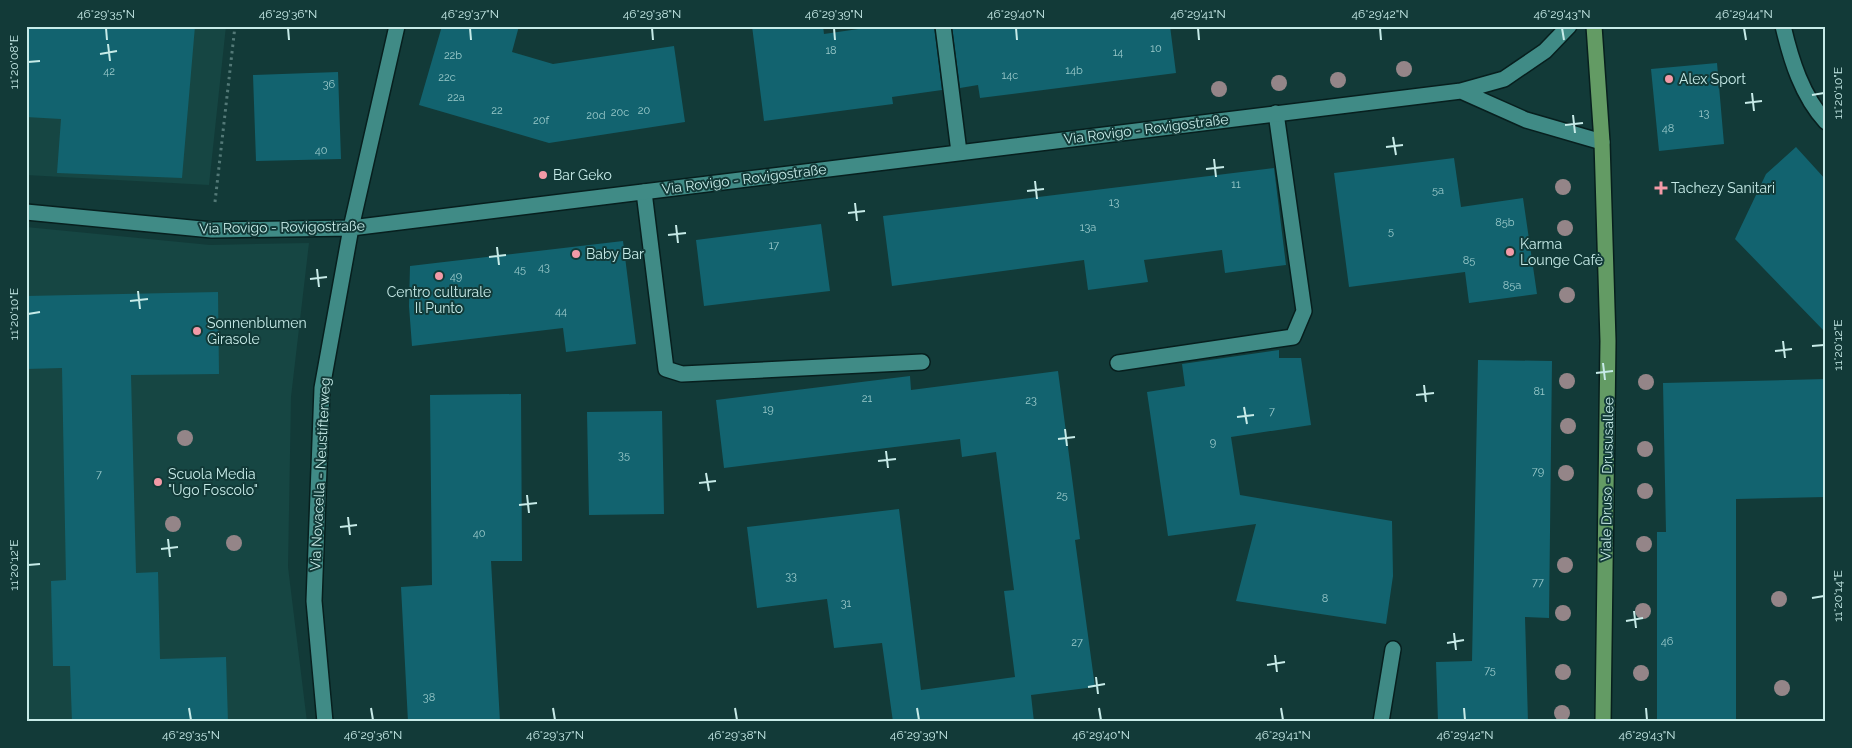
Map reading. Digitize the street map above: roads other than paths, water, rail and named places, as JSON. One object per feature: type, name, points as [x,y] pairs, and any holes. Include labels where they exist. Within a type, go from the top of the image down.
[{"type":"main road","name":"Viale Druso - Drususallee","points":[[1594,26],[1602,142],[1608,341],[1603,722]]},
{"type":"street","name":"Via Novacella - Neustifterweg","points":[[325,722],[314,601],[322,388],[351,228],[397,26]]},
{"type":"street","points":[[943,26],[959,152]]},
{"type":"street","name":"Via Rovigo - Rovigostraße","points":[[26,212],[212,230],[351,228],[1460,91],[1504,79],[1545,52],[1569,26]]},
{"type":"street","points":[[1783,26],[1790,58],[1813,109],[1826,122]]},
{"type":"street","points":[[1460,91],[1526,120],[1602,142]]},
{"type":"street","points":[[1118,363],[1293,337],[1304,311],[1276,114]]},
{"type":"street","points":[[644,192],[666,369],[682,374],[922,362]]},
{"type":"street","points":[[1382,722],[1393,649]]},
{"type":"place","name":"Alex Sport","points":[[1669,79]]},
{"type":"place","name":"Bar Geko","points":[[543,175]]},
{"type":"place","name":"Tachezy Sanitari","points":[[1661,188]]},
{"type":"place","name":"Karma Lounge Cafè","points":[[1510,252]]},
{"type":"place","name":"Baby Bar","points":[[576,254]]},
{"type":"place","name":"Centro culturale Il Punto","points":[[439,276]]},
{"type":"place","name":"Sonnenblumen Girasole","points":[[197,331]]},
{"type":"place","name":"Scuola Media \"Ugo Foscolo\"","points":[[158,482]]}]
